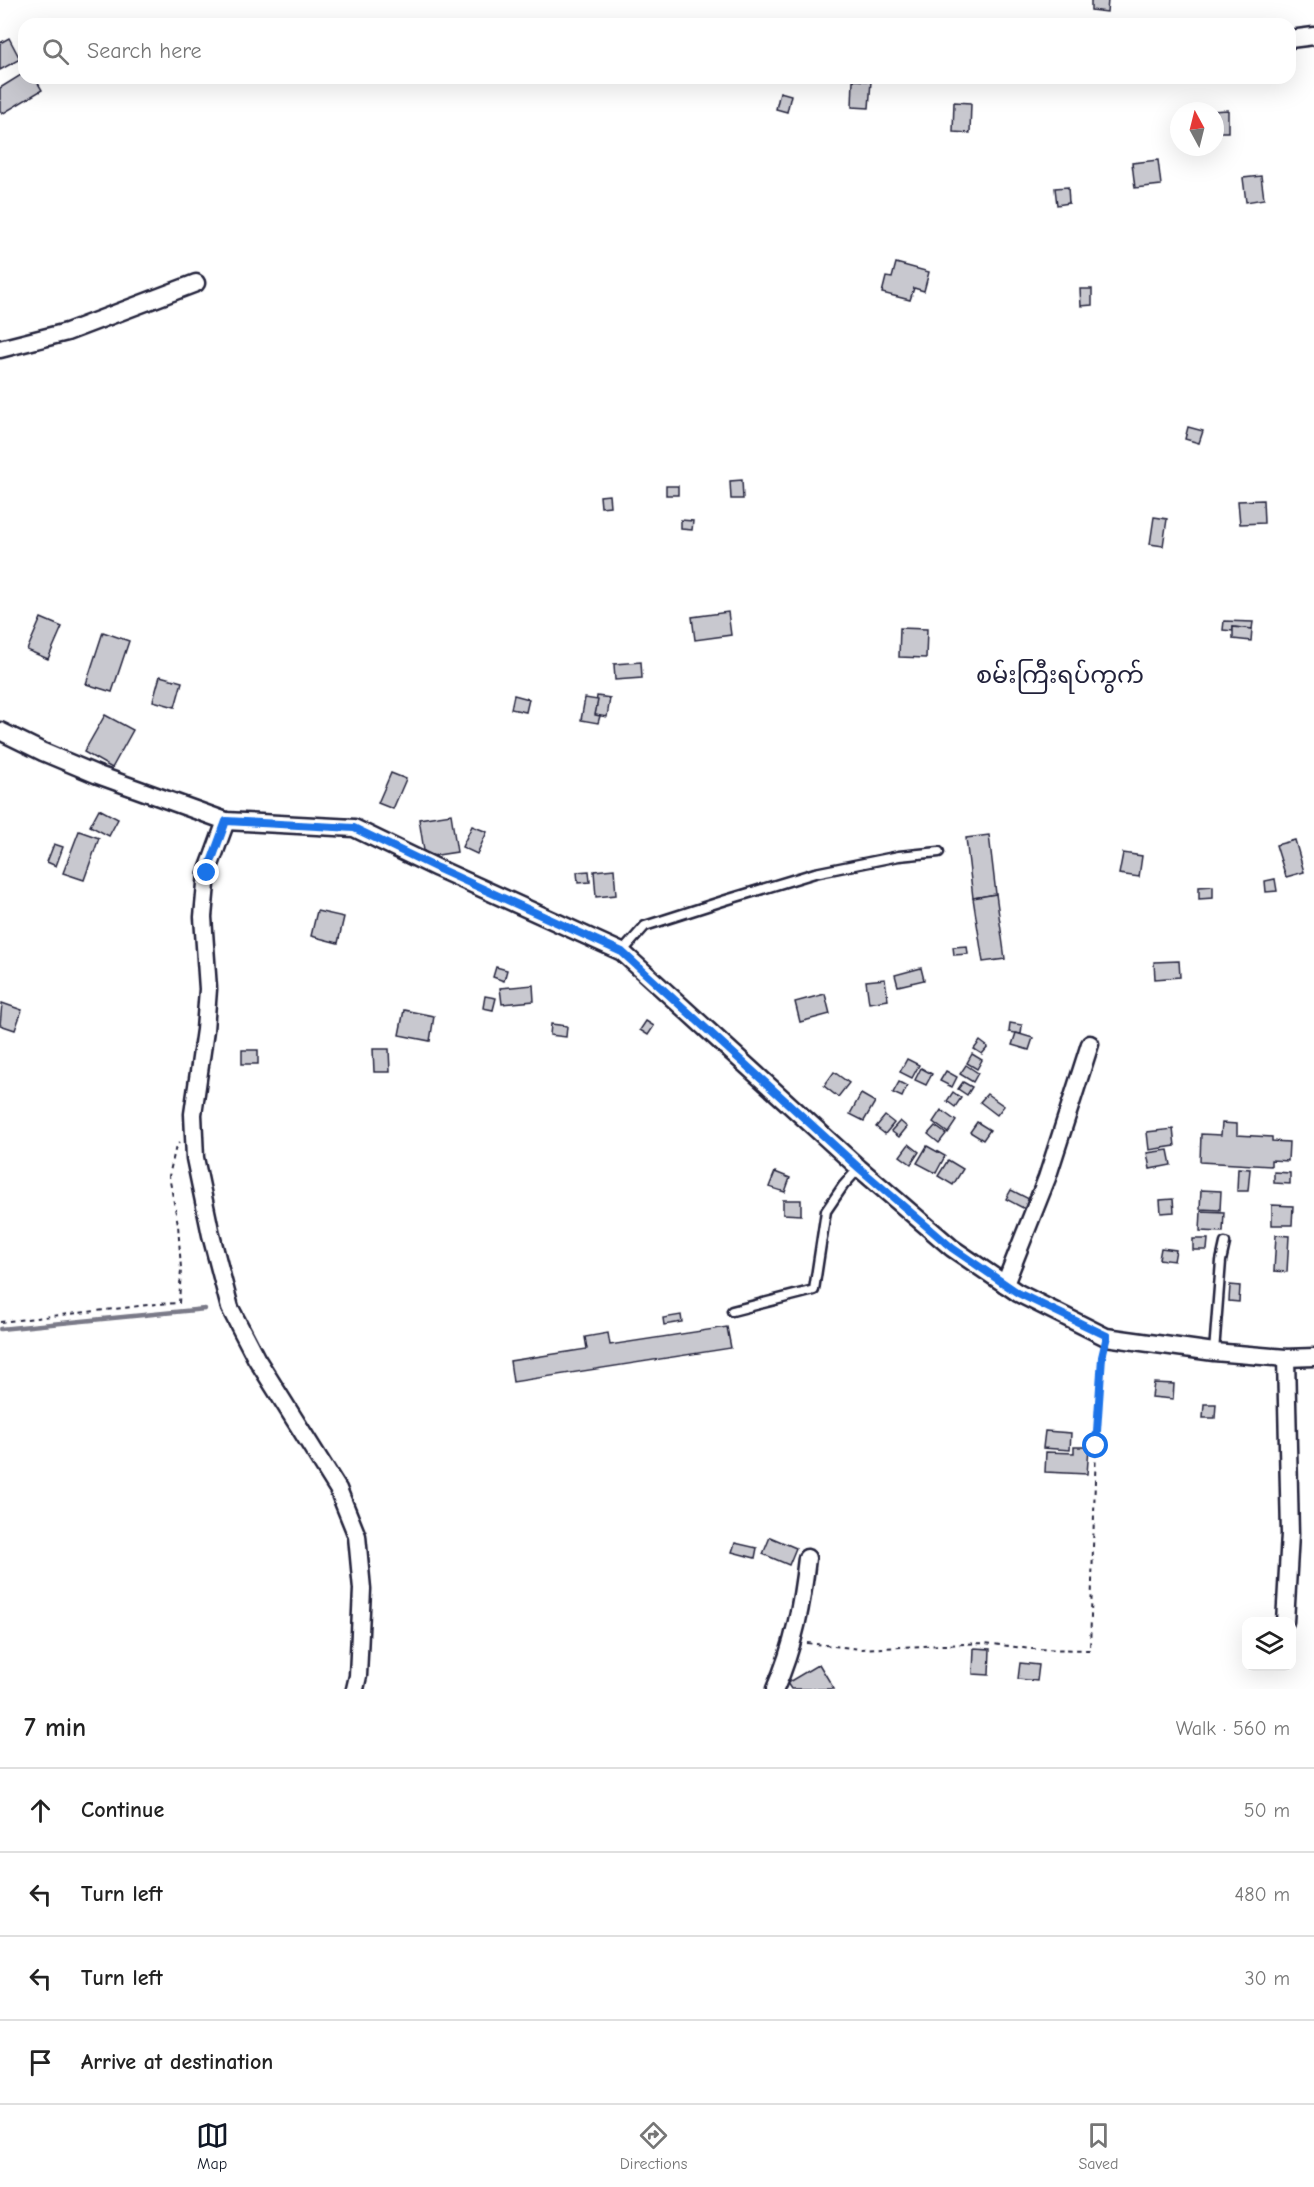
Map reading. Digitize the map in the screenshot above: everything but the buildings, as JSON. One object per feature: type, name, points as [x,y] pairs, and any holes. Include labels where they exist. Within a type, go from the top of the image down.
[{"type":"street","points":[[1296,38],[1314,36]]},
{"type":"street","points":[[0,349],[67,332],[196,283]]},
{"type":"street","points":[[0,731],[98,775],[226,821],[354,828],[520,907],[622,952],[859,1168],[952,1248],[1018,1293],[1107,1336],[1214,1352],[1286,1358],[1314,1357]]},
{"type":"street","points":[[226,821],[207,873],[203,916],[208,989],[205,1030],[193,1114],[195,1158],[211,1235],[230,1308],[256,1358],[338,1489],[357,1536],[362,1589],[358,1676],[355,1689]]},
{"type":"street","points":[[1005,1284],[1047,1178],[1090,1044]]},
{"type":"street","points":[[1285,1617],[1290,1534],[1286,1358]]},
{"type":"street","points":[[775,1689],[785,1666],[802,1606],[807,1558]]},
{"type":"lane","points":[[622,952],[645,926],[716,903],[815,873],[899,856],[939,852]]},
{"type":"lane","points":[[732,1311],[814,1290],[826,1211],[859,1168]]},
{"type":"lane","points":[[1214,1352],[1221,1261],[1225,1243]]},
{"type":"path","points":[[0,1322],[179,1303],[181,1269],[178,1224],[169,1176],[176,1146],[194,1133]]},
{"type":"path","points":[[792,1641],[861,1649],[985,1643],[1031,1649],[1090,1650],[1096,1446],[1102,1357],[1107,1336]]},
{"type":"waterway","points":[[0,1329],[205,1309]]},
{"type":"district","name":"စမ်းကြီးရပ်ကွက်","points":[[1060,675]]},
{"type":"route","points":[[207,873],[226,821],[354,828],[622,952],[859,1168],[952,1248],[1018,1293],[1107,1336],[1102,1357],[1096,1446]]}]
